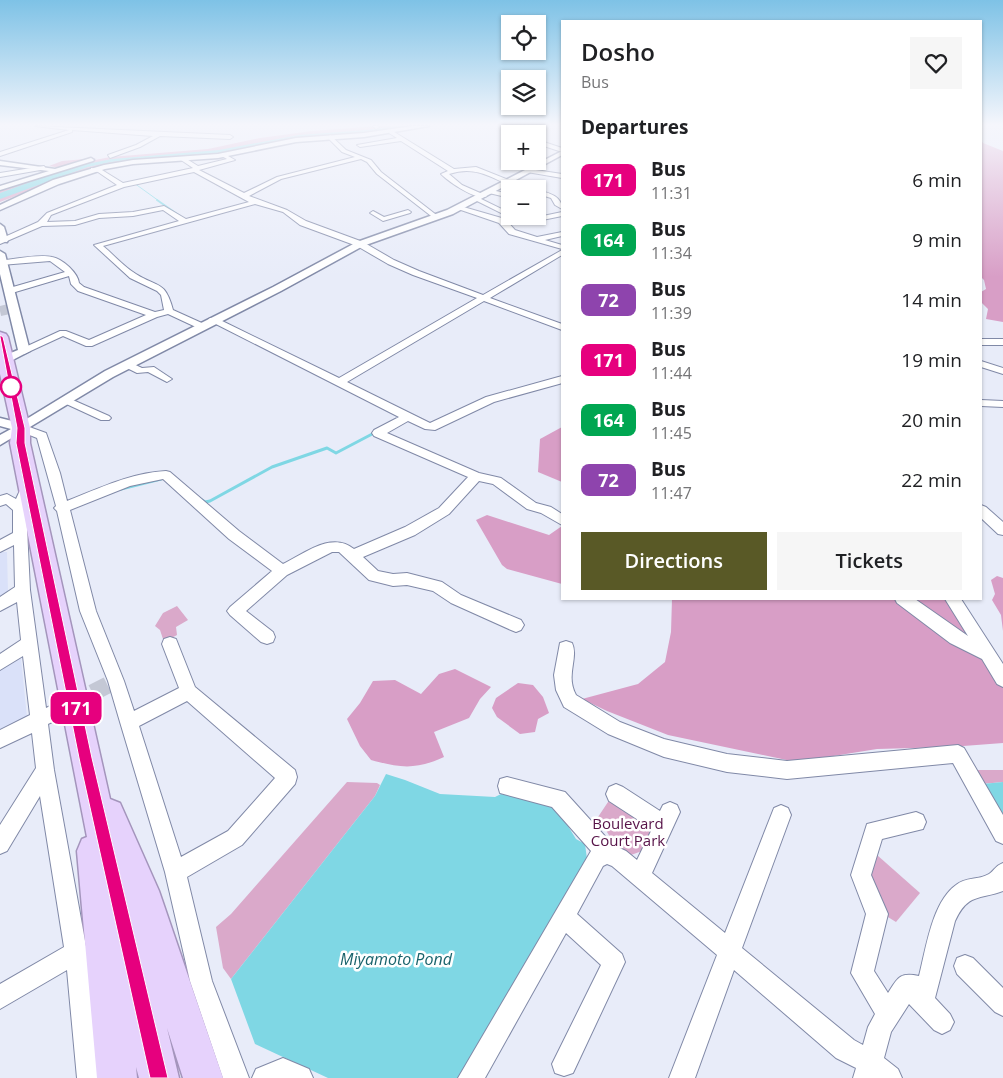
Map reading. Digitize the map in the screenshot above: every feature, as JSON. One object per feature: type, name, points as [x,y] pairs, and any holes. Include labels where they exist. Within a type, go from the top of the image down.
[{"type":"highway","points":[[0,337],[5,360],[10,425],[20,443],[29,482],[85,758],[159,1078]]},
{"type":"highway","points":[[85,758],[117,1078]]},
{"type":"highway","points":[[85,758],[142,891],[203,1078]]},
{"type":"street","points":[[0,188],[36,176]]},
{"type":"street","points":[[0,208],[69,176]]},
{"type":"street","points":[[108,176],[122,185]]},
{"type":"street","points":[[41,224],[49,214],[122,185],[162,176]]},
{"type":"street","points":[[209,176],[255,202],[285,211],[303,223],[360,244],[390,262],[561,327]]},
{"type":"street","points":[[244,196],[286,176]]},
{"type":"street","points":[[383,176],[437,218]]},
{"type":"street","points":[[447,176],[460,186],[484,196],[501,209]]},
{"type":"street","points":[[554,182],[561,178]]},
{"type":"street","points":[[0,441],[10,425],[66,400],[127,364],[276,289],[360,244],[437,218],[501,186]]},
{"type":"street","points":[[546,193],[554,197],[557,204],[561,206]]},
{"type":"street","points":[[484,196],[501,196]]},
{"type":"street","points":[[169,311],[165,295],[160,289],[132,276],[98,245],[255,202]]},
{"type":"street","points":[[399,204],[420,223]]},
{"type":"street","points":[[0,227],[2,241],[41,224],[75,224],[99,216],[134,214],[164,208],[185,221]]},
{"type":"street","points":[[460,208],[502,221],[512,232],[561,247]]},
{"type":"street","points":[[372,213],[383,219],[408,212]]},
{"type":"street","points":[[546,217],[561,214]]},
{"type":"street","points":[[538,239],[561,234]]},
{"type":"street","points":[[340,382],[561,253]]},
{"type":"street","points":[[24,350],[11,308],[9,291],[1,262],[51,260],[57,262],[74,276],[75,284],[81,289],[154,314]]},
{"type":"street","points":[[9,291],[71,273]]},
{"type":"street","points":[[5,360],[63,333],[89,344],[154,314],[169,311],[201,326]]},
{"type":"street","points":[[213,320],[340,382],[425,427],[435,426],[475,406],[510,393],[548,386],[561,380]]},
{"type":"street","points":[[982,342],[1003,342]]},
{"type":"street","points":[[127,364],[141,371],[150,369],[167,378]]},
{"type":"street","points":[[982,364],[1003,371]]},
{"type":"street","points":[[66,400],[105,418]]},
{"type":"street","points":[[982,403],[1003,404]]},
{"type":"street","points":[[407,417],[378,432],[476,476],[498,481],[532,506],[546,510],[561,519]]},
{"type":"street","points":[[10,425],[42,436],[54,473],[61,508],[88,611],[112,683],[129,722],[175,872],[201,981],[236,1078]]},
{"type":"street","points":[[61,508],[117,486],[154,475],[166,475],[234,535],[282,571]]},
{"type":"street","points":[[353,556],[410,531],[444,511],[476,476]]},
{"type":"street","points":[[29,482],[19,508],[23,590],[45,770],[76,952],[90,1078]]},
{"type":"street","points":[[0,501],[7,498],[19,508]]},
{"type":"street","points":[[982,511],[1003,530]]},
{"type":"street","points":[[0,547],[19,536]]},
{"type":"street","points":[[266,637],[235,611],[282,571],[330,547],[342,547],[374,576],[393,580],[406,579],[437,586],[456,599],[516,625]]},
{"type":"street","points":[[0,605],[23,590]]},
{"type":"street","points":[[904,600],[956,638],[989,655]]},
{"type":"street","points":[[954,600],[1003,678]]},
{"type":"street","points":[[0,663],[30,643]]},
{"type":"street","points":[[170,644],[188,692],[288,777],[235,838],[175,872]]},
{"type":"street","points":[[566,648],[562,675],[564,690],[570,701],[614,728],[664,748],[727,763],[787,770],[958,754],[1003,834]]},
{"type":"street","points":[[129,722],[188,692]]},
{"type":"street","points":[[0,739],[65,707]]},
{"type":"street","points":[[0,844],[45,770]]},
{"type":"street","points":[[508,786],[558,799],[606,853],[618,858],[875,1073]]},
{"type":"street","points":[[616,794],[667,819],[640,876]]},
{"type":"street","points":[[682,1078],[780,815]]},
{"type":"street","points":[[888,1013],[862,973],[877,914],[861,875],[874,831],[916,822]]},
{"type":"street","points":[[471,1078],[596,859],[606,853]]},
{"type":"street","points":[[907,985],[927,990],[945,919],[953,902],[964,891],[996,883],[1003,873]]},
{"type":"street","points":[[563,916],[614,962],[564,1064]]},
{"type":"street","points":[[0,997],[76,952]]},
{"type":"street","points":[[965,966],[1003,1004]]},
{"type":"street","points":[[875,1073],[880,1027],[907,985]]},
{"type":"street","points":[[907,985],[942,1022]]},
{"type":"street","points":[[265,1078],[283,1070],[300,1078]]},
{"type":"shaded area","points":[[982,176],[1003,176],[1003,322],[986,319],[988,309],[982,303],[982,291],[986,289],[982,278]]},
{"type":"shaded area","points":[[561,428],[561,482],[538,472],[540,439]]},
{"type":"shaded area","points":[[487,515],[549,535],[561,527],[561,584],[507,569],[502,565],[476,520]]},
{"type":"shaded area","points":[[0,552],[7,552],[8,592],[0,600]]},
{"type":"shaded area","points":[[997,576],[1003,578],[1003,631],[1001,615],[992,600],[995,594],[991,580]]},
{"type":"shaded area","points":[[672,600],[947,600],[1003,687],[1003,743],[877,749],[796,762],[668,735],[582,699],[638,684],[665,662],[671,632]]},
{"type":"shaded area","points":[[14,658],[21,658],[27,717],[0,736],[0,667]]},
{"type":"shaded area","points":[[455,669],[491,687],[480,699],[469,718],[434,732],[444,757],[416,766],[391,765],[371,760],[360,746],[347,719],[360,703],[373,681],[395,680],[421,694],[439,674]]},
{"type":"shaded area","points":[[518,683],[533,685],[543,697],[549,713],[538,719],[535,732],[520,734],[497,717],[492,708],[496,698]]},
{"type":"green space","points":[[36,176],[68,176],[0,202],[0,189]]},
{"type":"green space","points":[[177,606],[188,620],[176,627],[177,635],[164,642],[160,630],[155,626],[163,613]]},
{"type":"green space","points":[[974,770],[1003,770],[1003,782],[982,784]]},
{"type":"green space","points":[[347,782],[377,783],[380,785],[375,796],[231,979],[223,968],[216,927],[231,914]]},
{"type":"green space","name":"Boulevard Court Park","points":[[610,799],[647,821],[650,833],[642,851],[631,855],[608,840],[610,837],[598,817]]},
{"type":"green space","points":[[877,855],[920,893],[896,922],[883,914],[868,877]]},
{"type":"water","points":[[46,176],[62,176],[0,199],[0,193]]},
{"type":"water","name":"Miyamoto Pond","points":[[386,774],[440,794],[495,797],[501,794],[555,805],[576,839],[585,844],[587,859],[460,1078],[328,1078],[255,1044],[231,979],[375,796]]},
{"type":"water","points":[[1003,782],[1003,822],[982,784]]},
{"type":"waterway","points":[[134,183],[159,201]]},
{"type":"waterway","points":[[157,200],[180,216]]},
{"type":"waterway","points":[[202,500],[205,502],[210,501],[272,467],[327,448],[336,453],[376,432]]},
{"type":"waterway","points":[[121,489],[161,479]]},
{"type":"tunnel","points":[[0,311],[9,309]]},
{"type":"tunnel","points":[[70,704],[108,685]]},
{"type":"bus line","name":"171","points":[[0,337],[21,428],[20,443],[85,758],[159,1078]]}]
